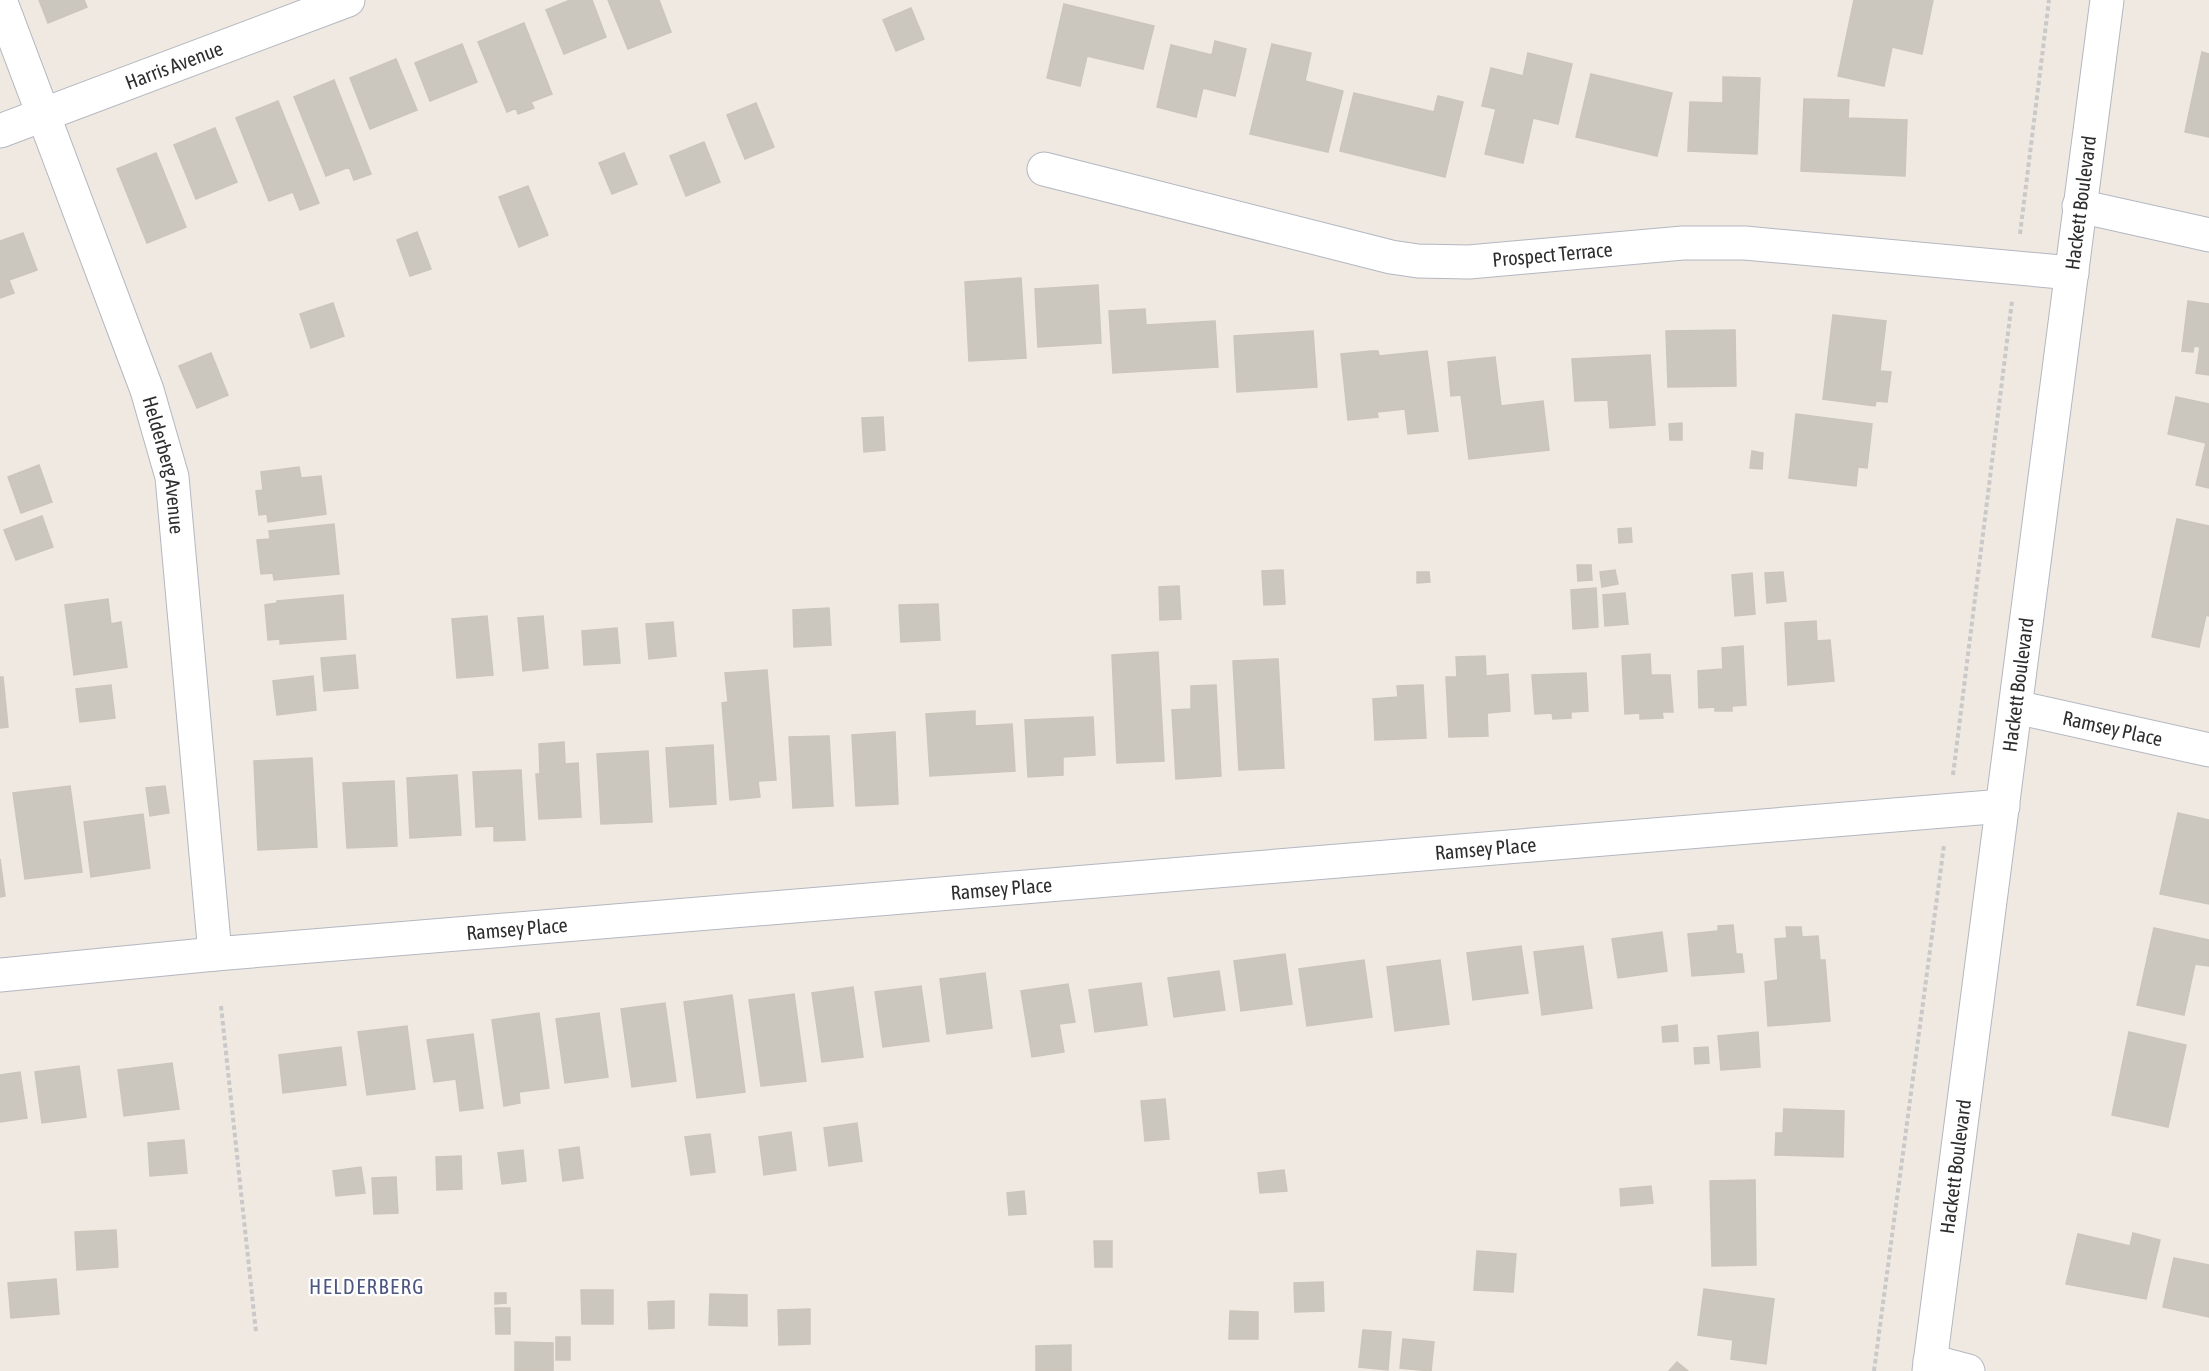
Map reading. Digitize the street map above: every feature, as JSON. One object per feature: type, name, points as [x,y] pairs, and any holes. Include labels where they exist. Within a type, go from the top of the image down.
[{"type":"street","name":"Helderberg Avenue","points":[[0,0],[147,390],[172,477],[215,954]]},
{"type":"street","name":"Harris Avenue","points":[[0,130],[348,0]]},
{"type":"street","name":"Hackett Boulevard","points":[[1929,1366],[2107,0]]},
{"type":"street","name":"Prospect Terrace","points":[[1044,169],[1391,257],[1418,261],[1506,260],[1717,242],[1771,244],[2072,273]]},
{"type":"street","points":[[2079,206],[2209,235]]},
{"type":"street","name":"Ramsey Place","points":[[2016,707],[2209,750]]},
{"type":"street","name":"Ramsey Place","points":[[0,975],[215,954],[2003,806]]},
{"type":"street","points":[[1929,1366],[1968,1371]]},
{"type":"path","points":[[1874,1371],[1949,809],[2049,0]]},
{"type":"path","points":[[221,1006],[256,1332]]},
{"type":"building","points":[[39,0],[84,0],[87,7],[48,23]]},
{"type":"building","points":[[570,0],[592,0],[606,37],[564,54],[546,10]]},
{"type":"building","points":[[608,0],[659,0],[671,32],[628,49]]},
{"type":"building","points":[[1854,0],[1933,0],[1922,54],[1892,47],[1884,86],[1838,76]]},
{"type":"building","points":[[1064,4],[1154,26],[1143,69],[1087,56],[1080,86],[1047,78]]},
{"type":"building","points":[[911,8],[924,39],[896,51],[883,20]]},
{"type":"building","points":[[524,23],[552,94],[531,102],[534,108],[518,114],[516,108],[507,112],[478,42]]},
{"type":"building","points":[[1215,41],[1246,49],[1235,96],[1203,88],[1196,117],[1157,107],[1171,45],[1212,55]]},
{"type":"building","points":[[462,44],[477,82],[430,101],[415,63]]},
{"type":"building","points":[[1272,44],[1311,53],[1305,81],[1343,91],[1328,152],[1250,134]]},
{"type":"building","points":[[2202,52],[2209,54],[2209,137],[2185,132]]},
{"type":"building","points":[[1528,53],[1572,64],[1558,124],[1533,118],[1523,163],[1485,154],[1496,109],[1482,106],[1491,68],[1523,76]]},
{"type":"building","points":[[396,59],[417,110],[370,129],[350,78]]},
{"type":"building","points":[[1591,74],[1672,93],[1657,156],[1576,137]]},
{"type":"building","points":[[1723,77],[1760,78],[1757,154],[1688,151],[1690,102],[1723,103]]},
{"type":"building","points":[[334,80],[371,174],[354,180],[349,167],[326,176],[294,97]]},
{"type":"building","points":[[1354,93],[1434,112],[1438,96],[1463,102],[1445,177],[1340,151]]},
{"type":"building","points":[[1804,99],[1849,100],[1848,118],[1907,120],[1905,176],[1801,171]]},
{"type":"building","points":[[278,101],[319,203],[300,210],[293,192],[269,201],[236,118]]},
{"type":"building","points":[[756,103],[774,147],[745,159],[727,115]]},
{"type":"building","points":[[215,128],[237,182],[196,199],[174,145]]},
{"type":"building","points":[[704,142],[720,182],[686,196],[670,156]]},
{"type":"building","points":[[156,153],[186,227],[147,243],[117,169]]},
{"type":"building","points":[[624,153],[637,184],[612,194],[599,163]]},
{"type":"building","points":[[528,186],[548,235],[519,247],[499,197]]},
{"type":"building","points":[[417,232],[431,269],[410,276],[397,240]]},
{"type":"building","points":[[23,233],[37,270],[9,280],[14,293],[0,298],[0,241]]},
{"type":"building","points":[[1021,278],[1026,358],[969,361],[965,282]]},
{"type":"building","points":[[1098,285],[1101,343],[1038,347],[1035,289]]},
{"type":"building","points":[[2188,301],[2209,304],[2209,375],[2196,373],[2200,347],[2194,346],[2193,352],[2182,351]]},
{"type":"building","points":[[333,303],[344,336],[311,348],[300,314]]},
{"type":"building","points":[[1145,309],[1146,325],[1215,321],[1218,367],[1113,373],[1109,311]]},
{"type":"building","points":[[1833,315],[1886,321],[1880,371],[1891,372],[1887,402],[1876,401],[1875,406],[1823,399]]},
{"type":"building","points":[[1735,330],[1736,386],[1668,387],[1666,331]]},
{"type":"building","points":[[1313,331],[1317,387],[1237,392],[1234,336]]},
{"type":"building","points":[[1378,351],[1379,356],[1427,351],[1438,431],[1408,434],[1405,409],[1377,412],[1378,417],[1348,420],[1341,354]]},
{"type":"building","points":[[211,353],[228,395],[197,408],[179,366]]},
{"type":"building","points":[[1650,355],[1655,425],[1610,428],[1608,400],[1575,401],[1572,359]]},
{"type":"building","points":[[1495,357],[1501,406],[1543,401],[1549,450],[1469,459],[1461,395],[1451,396],[1448,362]]},
{"type":"building","points":[[2176,397],[2209,404],[2209,488],[2196,485],[2206,443],[2168,434]]},
{"type":"building","points":[[1796,414],[1872,424],[1867,468],[1858,467],[1856,486],[1789,478]]},
{"type":"building","points":[[883,417],[885,450],[864,452],[862,418]]},
{"type":"building","points":[[1682,423],[1682,440],[1670,440],[1669,424]]},
{"type":"building","points":[[1752,451],[1763,453],[1762,469],[1750,468]]},
{"type":"building","points":[[39,465],[52,502],[21,513],[8,477]]},
{"type":"building","points":[[299,467],[301,478],[321,476],[326,514],[268,522],[267,514],[259,515],[256,491],[263,490],[261,472]]},
{"type":"building","points":[[42,516],[53,547],[16,560],[4,530]]},
{"type":"building","points":[[2177,519],[2209,526],[2209,616],[2206,615],[2199,647],[2152,637]]},
{"type":"building","points":[[334,524],[339,574],[274,580],[273,573],[261,574],[257,540],[270,539],[269,531]]},
{"type":"building","points":[[1631,528],[1632,542],[1619,543],[1618,529]]},
{"type":"building","points":[[1577,565],[1591,565],[1592,580],[1578,581]]},
{"type":"building","points":[[1283,570],[1285,604],[1264,605],[1262,571]]},
{"type":"building","points":[[1615,570],[1618,584],[1602,587],[1600,572]]},
{"type":"building","points":[[1417,572],[1429,572],[1430,582],[1417,583]]},
{"type":"building","points":[[1783,572],[1786,601],[1767,603],[1765,573]]},
{"type":"building","points":[[1752,573],[1755,614],[1735,616],[1732,575]]},
{"type":"building","points":[[1179,586],[1181,619],[1160,620],[1159,587]]},
{"type":"building","points":[[1596,588],[1598,627],[1573,629],[1571,590]]},
{"type":"building","points":[[1625,593],[1628,624],[1605,626],[1603,595]]},
{"type":"building","points":[[343,595],[346,639],[280,644],[280,639],[268,640],[265,605],[277,603],[277,601]]},
{"type":"building","points":[[108,599],[111,624],[121,622],[127,667],[74,675],[65,605]]},
{"type":"building","points":[[938,604],[940,640],[901,642],[899,605]]},
{"type":"building","points":[[829,608],[831,645],[794,647],[793,610]]},
{"type":"building","points":[[487,616],[493,675],[457,678],[452,619]]},
{"type":"building","points":[[543,616],[548,668],[523,671],[518,618]]},
{"type":"building","points":[[1816,621],[1817,641],[1830,640],[1834,681],[1788,685],[1785,623]]},
{"type":"building","points":[[673,622],[676,656],[649,659],[646,624]]},
{"type":"building","points":[[617,628],[620,663],[584,665],[582,631]]},
{"type":"building","points":[[1743,646],[1746,705],[1732,706],[1732,711],[1715,711],[1715,707],[1699,708],[1698,671],[1723,669],[1722,648]]},
{"type":"building","points":[[1158,652],[1164,761],[1117,763],[1112,655]]},
{"type":"building","points":[[1650,654],[1651,675],[1670,675],[1673,712],[1662,712],[1663,718],[1640,719],[1640,713],[1625,714],[1622,656]]},
{"type":"building","points":[[355,655],[358,688],[324,691],[321,658]]},
{"type":"building","points":[[1485,656],[1486,676],[1508,674],[1510,711],[1487,713],[1488,736],[1449,737],[1446,677],[1457,677],[1456,657]]},
{"type":"building","points":[[1278,659],[1284,768],[1239,770],[1233,661]]},
{"type":"building","points":[[767,670],[776,780],[758,781],[760,797],[730,800],[722,703],[728,702],[725,673]]},
{"type":"building","points":[[1586,673],[1588,711],[1571,712],[1571,718],[1553,719],[1552,713],[1535,714],[1532,675]]},
{"type":"building","points":[[313,676],[316,710],[277,715],[273,681]]},
{"type":"building","points":[[0,677],[3,677],[8,727],[0,728]]},
{"type":"building","points":[[111,685],[115,718],[80,722],[76,689]]},
{"type":"building","points":[[1216,685],[1221,776],[1176,779],[1172,710],[1191,709],[1191,686]]},
{"type":"building","points":[[1423,685],[1426,738],[1375,740],[1373,699],[1398,697],[1397,686]]},
{"type":"building","points":[[975,711],[975,726],[1012,724],[1015,771],[930,776],[926,714]]},
{"type":"building","points":[[1093,717],[1095,755],[1063,757],[1063,775],[1028,777],[1025,720]]},
{"type":"building","points":[[895,732],[898,804],[856,806],[852,735]]},
{"type":"building","points":[[829,736],[833,806],[793,808],[789,737]]},
{"type":"building","points":[[564,742],[565,764],[578,763],[581,817],[539,819],[536,774],[540,774],[539,744]]},
{"type":"building","points":[[713,745],[716,804],[670,807],[666,748]]},
{"type":"building","points":[[648,751],[652,822],[601,824],[597,754]]},
{"type":"building","points":[[312,758],[317,847],[258,850],[254,761]]},
{"type":"building","points":[[521,770],[525,840],[494,841],[494,826],[476,827],[473,772]]},
{"type":"building","points":[[457,775],[461,835],[410,838],[407,778]]},
{"type":"building","points":[[394,781],[397,846],[347,848],[343,783]]},
{"type":"building","points":[[70,786],[82,872],[25,879],[13,793]]},
{"type":"building","points":[[165,786],[169,813],[150,816],[146,788]]},
{"type":"building","points":[[2178,813],[2209,820],[2209,904],[2160,894]]},
{"type":"building","points":[[143,814],[150,868],[91,877],[84,822]]},
{"type":"building","points":[[0,859],[5,896],[0,897]]},
{"type":"building","points":[[1733,925],[1736,954],[1742,954],[1744,972],[1692,976],[1688,934],[1718,931],[1718,926]]},
{"type":"building","points":[[1786,927],[1801,927],[1802,937],[1818,936],[1820,960],[1825,960],[1830,1021],[1768,1026],[1765,982],[1778,980],[1775,939],[1787,938]]},
{"type":"building","points":[[2154,928],[2209,940],[2209,966],[2195,964],[2184,1015],[2137,1005]]},
{"type":"building","points":[[1662,932],[1667,971],[1618,978],[1612,939]]},
{"type":"building","points":[[1521,946],[1528,993],[1473,1000],[1467,953]]},
{"type":"building","points":[[1583,946],[1592,1008],[1542,1015],[1534,952]]},
{"type":"building","points":[[1285,954],[1292,1004],[1241,1011],[1234,961]]},
{"type":"building","points":[[1364,960],[1372,1017],[1307,1026],[1299,969]]},
{"type":"building","points":[[1440,960],[1449,1024],[1395,1031],[1387,967]]},
{"type":"building","points":[[1219,971],[1225,1010],[1174,1017],[1168,978]]},
{"type":"building","points":[[985,973],[992,1028],[947,1034],[940,979]]},
{"type":"building","points":[[1141,983],[1147,1025],[1095,1032],[1089,990]]},
{"type":"building","points":[[1068,984],[1075,1022],[1059,1024],[1064,1052],[1032,1057],[1021,991]]},
{"type":"building","points":[[921,986],[929,1041],[883,1047],[875,992]]},
{"type":"building","points":[[853,987],[863,1057],[822,1062],[812,993]]},
{"type":"building","points":[[794,994],[806,1081],[761,1086],[749,1000]]},
{"type":"building","points":[[732,995],[745,1092],[697,1098],[684,1002]]},
{"type":"building","points":[[665,1003],[676,1081],[632,1087],[621,1009]]},
{"type":"building","points":[[539,1013],[549,1088],[519,1092],[520,1103],[504,1106],[492,1020]]},
{"type":"building","points":[[599,1013],[608,1077],[565,1083],[556,1019]]},
{"type":"building","points":[[1677,1025],[1678,1041],[1663,1042],[1662,1027]]},
{"type":"building","points":[[407,1026],[415,1089],[367,1095],[358,1032]]},
{"type":"building","points":[[1758,1032],[1760,1067],[1721,1070],[1718,1036]]},
{"type":"building","points":[[2129,1032],[2186,1045],[2168,1127],[2112,1115]]},
{"type":"building","points":[[473,1034],[483,1108],[460,1111],[456,1079],[434,1082],[427,1040]]},
{"type":"building","points":[[341,1047],[346,1085],[283,1093],[279,1055]]},
{"type":"building","points":[[1708,1047],[1709,1063],[1695,1064],[1694,1048]]},
{"type":"building","points":[[172,1063],[179,1109],[124,1116],[118,1070]]},
{"type":"building","points":[[79,1066],[86,1117],[42,1123],[35,1072]]},
{"type":"building","points":[[20,1072],[27,1118],[0,1122],[0,1075]]},
{"type":"building","points":[[1165,1099],[1169,1139],[1145,1141],[1141,1101]]},
{"type":"building","points":[[1784,1109],[1844,1111],[1843,1157],[1775,1155],[1776,1133],[1783,1133]]},
{"type":"building","points":[[857,1123],[862,1161],[829,1166],[824,1128]]},
{"type":"building","points":[[791,1132],[796,1170],[764,1175],[759,1137]]},
{"type":"building","points":[[710,1134],[715,1172],[691,1175],[685,1137]]},
{"type":"building","points":[[184,1140],[187,1173],[150,1176],[148,1143]]},
{"type":"building","points":[[579,1147],[583,1178],[563,1181],[559,1150]]},
{"type":"building","points":[[523,1150],[526,1181],[502,1184],[498,1153]]},
{"type":"building","points":[[461,1156],[462,1189],[437,1190],[436,1157]]},
{"type":"building","points":[[361,1167],[365,1193],[336,1196],[333,1171]]},
{"type":"building","points":[[1284,1170],[1287,1191],[1260,1193],[1258,1173]]},
{"type":"building","points":[[396,1177],[398,1213],[374,1214],[372,1178]]},
{"type":"building","points":[[1755,1180],[1756,1265],[1712,1266],[1710,1181]]},
{"type":"building","points":[[1651,1186],[1653,1203],[1621,1206],[1620,1189]]},
{"type":"building","points":[[1024,1191],[1026,1214],[1009,1215],[1007,1193]]},
{"type":"building","points":[[116,1230],[118,1267],[77,1270],[75,1232]]},
{"type":"building","points":[[2133,1233],[2160,1240],[2146,1299],[2066,1284],[2078,1234],[2130,1246]]},
{"type":"building","points":[[1094,1241],[1112,1241],[1112,1267],[1095,1267]]},
{"type":"building","points":[[1477,1251],[1516,1254],[1513,1292],[1474,1290]]},
{"type":"building","points":[[2174,1258],[2209,1265],[2209,1317],[2163,1307]]},
{"type":"building","points":[[56,1279],[59,1314],[11,1318],[8,1283]]},
{"type":"building","points":[[1323,1282],[1324,1311],[1295,1312],[1294,1283]]},
{"type":"building","points":[[1704,1289],[1774,1299],[1766,1364],[1731,1359],[1733,1340],[1698,1335]]},
{"type":"building","points":[[581,1290],[613,1290],[613,1324],[582,1324]]},
{"type":"building","points":[[495,1293],[506,1293],[506,1303],[495,1304]]},
{"type":"building","points":[[710,1294],[747,1295],[747,1326],[709,1325]]},
{"type":"building","points":[[674,1301],[674,1328],[649,1329],[648,1302]]},
{"type":"building","points":[[495,1308],[510,1308],[510,1334],[496,1334]]},
{"type":"building","points":[[810,1309],[810,1344],[779,1345],[778,1310]]},
{"type":"building","points":[[1230,1311],[1258,1312],[1258,1339],[1229,1339]]},
{"type":"building","points":[[1363,1330],[1391,1332],[1388,1370],[1359,1367]]},
{"type":"building","points":[[556,1337],[570,1337],[570,1360],[556,1360]]},
{"type":"building","points":[[1403,1339],[1434,1342],[1431,1371],[1400,1368]]},
{"type":"building","points":[[515,1342],[553,1343],[553,1371],[515,1371]]},
{"type":"building","points":[[1071,1345],[1071,1371],[1036,1371],[1036,1346]]},
{"type":"building","points":[[1677,1362],[1688,1371],[1669,1371]]},
{"type":"district","name":"HELDERBERG","points":[[367,1287]]}]
